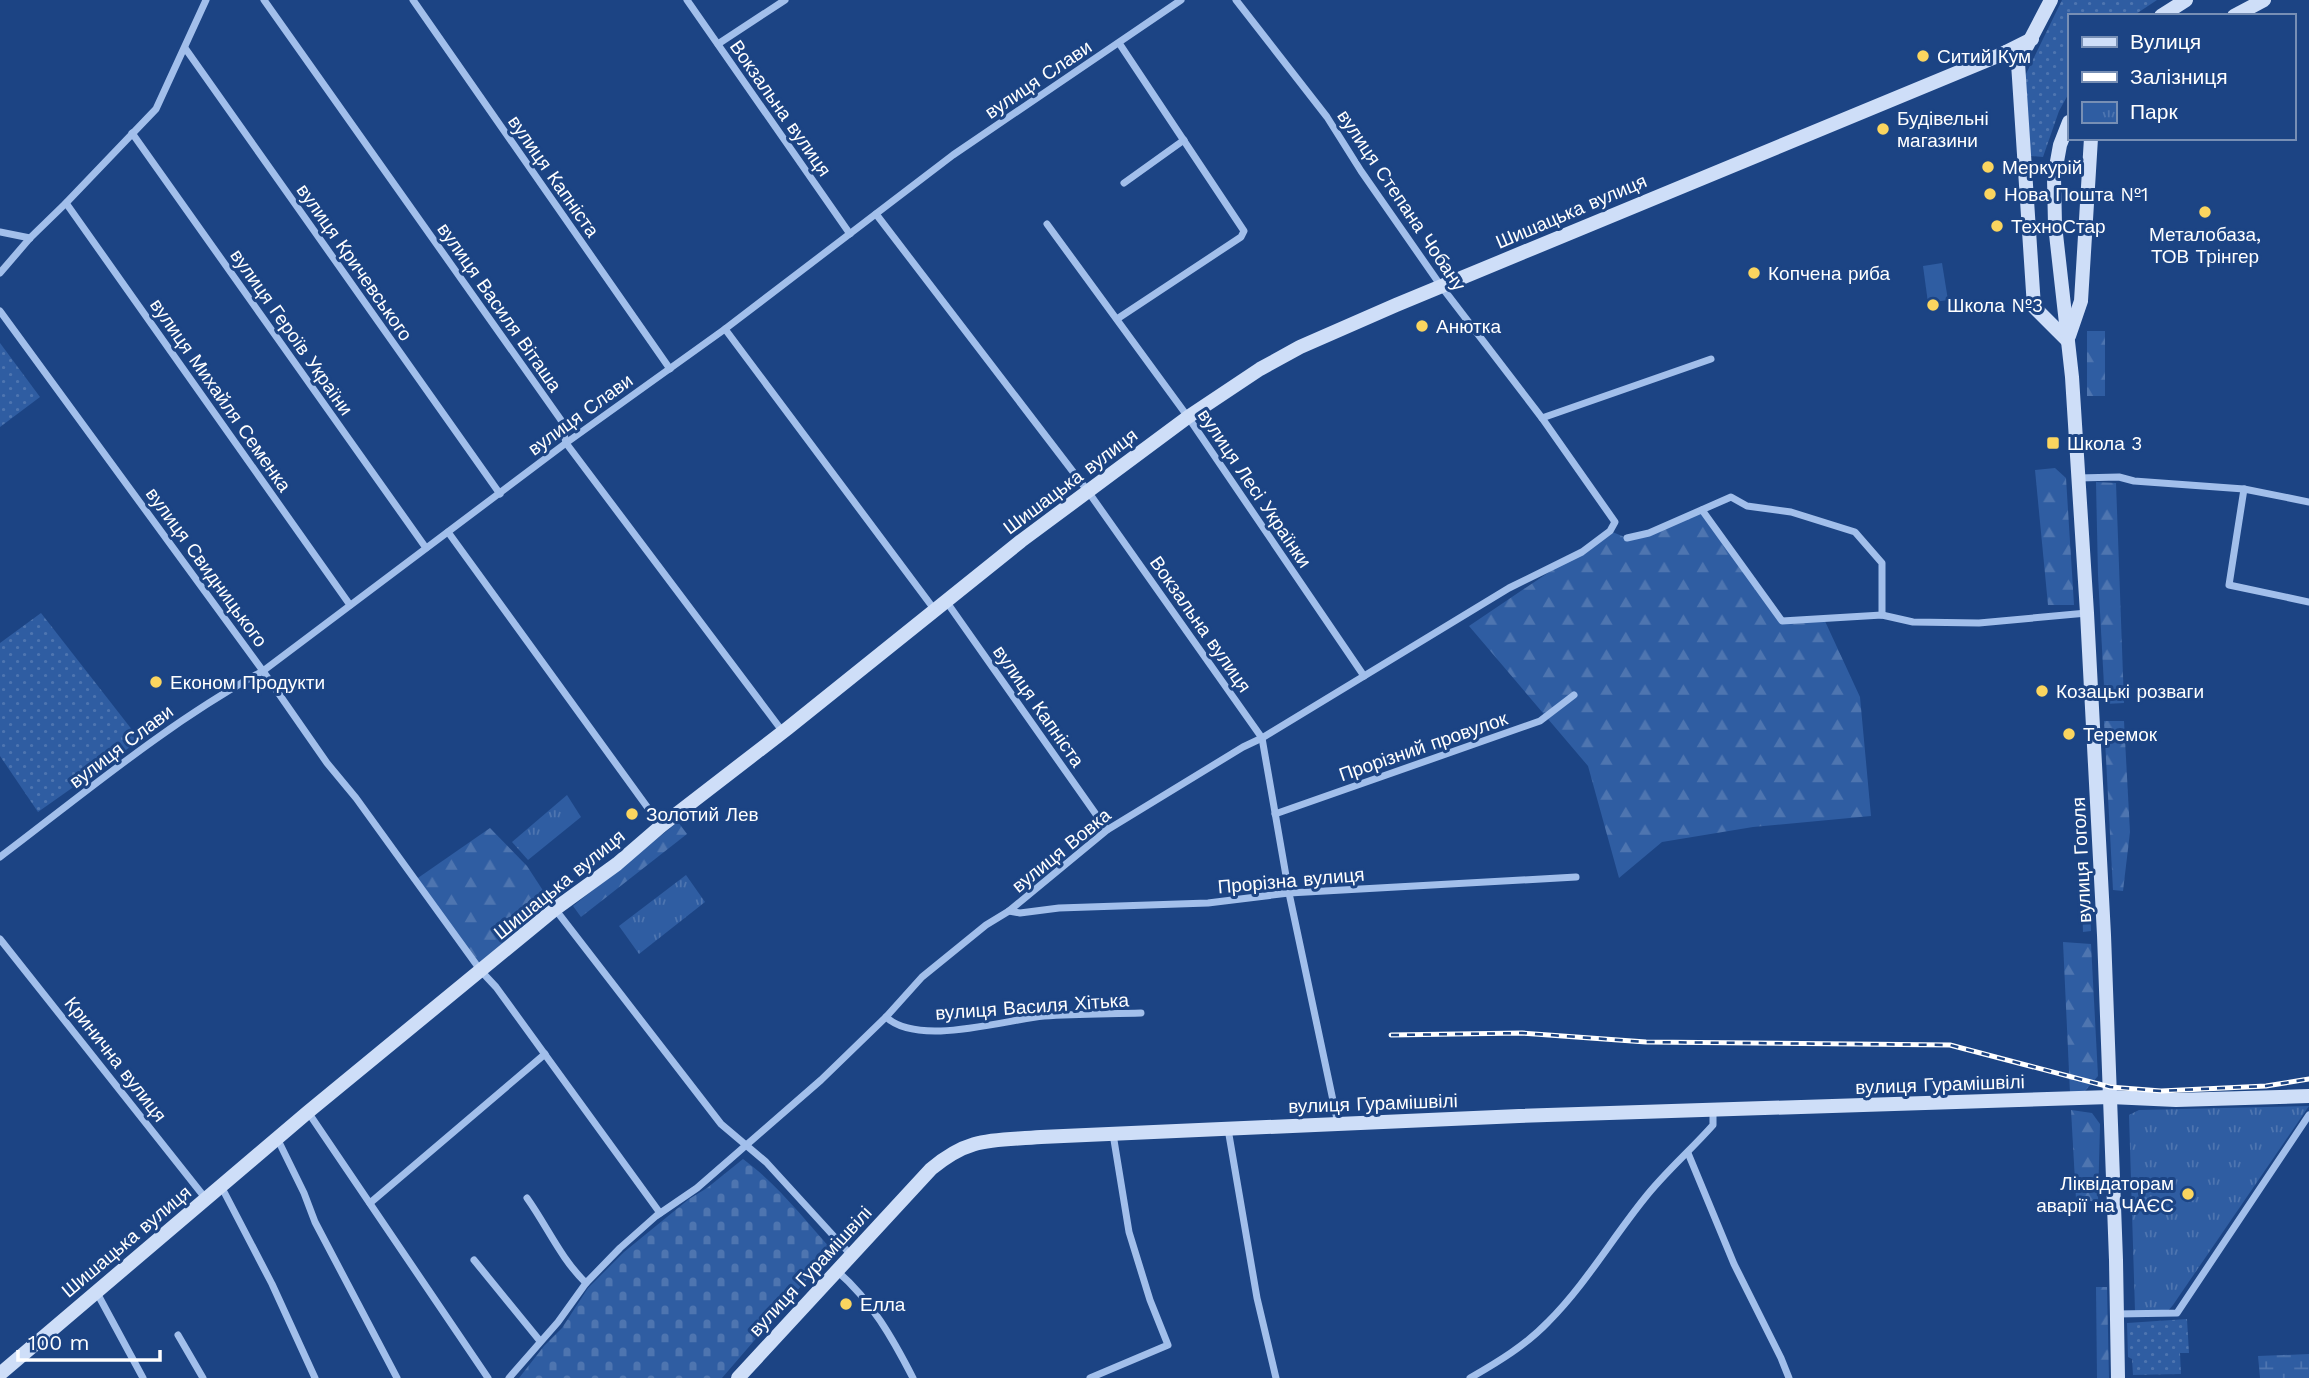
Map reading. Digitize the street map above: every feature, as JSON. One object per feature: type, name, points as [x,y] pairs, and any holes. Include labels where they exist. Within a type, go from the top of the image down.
[{"type":"street","points":[[0,273],[30,238],[156,109],[206,0]]},
{"type":"street","name":"вулиця Василя Віташа","points":[[264,0],[561,420],[566,443],[783,732]]},
{"type":"street","name":"вулиця Капніста","points":[[413,0],[670,369]]},
{"type":"street","name":"Вокзальна вулиця","points":[[687,0],[850,234]]},
{"type":"street","points":[[718,44],[785,0]]},
{"type":"street","name":"вулиця Слави","points":[[0,857],[167,730],[219,695],[263,671],[566,443],[725,329],[953,155],[1181,0]]},
{"type":"street","name":"вулиця Степана Чобану","points":[[1236,0],[1327,117],[1441,286],[1542,418],[1615,522]]},
{"type":"street","points":[[2038,0],[2045,15]]},
{"type":"street","points":[[2051,0],[2018,62],[2034,307],[2067,340]]},
{"type":"street","points":[[2164,14],[2186,0]]},
{"type":"street","points":[[2238,14],[2264,0]]},
{"type":"street","name":"Шишацька вулиця","points":[[0,1374],[308,1112],[484,974],[555,909],[617,864],[661,826],[1087,490],[1260,369],[1300,347],[1441,286],[2032,39]]},
{"type":"street","points":[[1117,319],[1243,234],[1243,227],[1119,43]]},
{"type":"street","name":"вулиця Кричевського","points":[[185,48],[500,494]]},
{"type":"street","points":[[2006,52],[2018,62]]},
{"type":"street","name":"вулиця Гоголя","points":[[2068,125],[2060,145],[2054,178],[2055,225],[2067,340],[2087,613],[2104,935],[2118,1378]]},
{"type":"street","name":"вулиця Героїв України","points":[[132,133],[426,548]]},
{"type":"street","points":[[1124,183],[1184,139]]},
{"type":"street","name":"вулиця Гоголя","points":[[2067,340],[2081,301],[2091,140]]},
{"type":"street","name":"вулиця Михайля Семенка","points":[[66,203],[350,605]]},
{"type":"street","name":"Вокзальна вулиця","points":[[876,214],[1087,490],[1262,738],[1289,893],[1338,1125]]},
{"type":"street","name":"вулиця Лесі Українки","points":[[1047,224],[1188,417],[1364,676]]},
{"type":"street","points":[[2055,225],[2063,240],[2068,242],[2076,242],[2086,233]]},
{"type":"street","points":[[0,232],[30,238]]},
{"type":"street","points":[[2034,307],[2047,316],[2057,315],[2063,300]]},
{"type":"street","name":"вулиця Свидницького","points":[[0,311],[327,763],[356,798],[660,1213]]},
{"type":"street","name":"вулиця Капніста","points":[[725,329],[940,605],[1107,830]]},
{"type":"street","points":[[1542,418],[1712,359]]},
{"type":"street","points":[[2078,478],[2119,477],[2134,481],[2245,489],[2309,502]]},
{"type":"street","points":[[2245,489],[2229,585],[2309,602]]},
{"type":"street","points":[[1627,538],[1649,533],[1731,497],[1747,506],[1791,512],[1855,532],[1882,563],[1882,615]]},
{"type":"street","points":[[1702,510],[1782,621],[1882,615],[1913,622],[1979,624],[2087,613]]},
{"type":"street","name":"вулиця Вовка","points":[[509,1378],[558,1322],[586,1283],[620,1248],[747,1145],[886,1017],[922,977],[986,925],[1009,911],[1107,830],[1509,588],[1579,554],[1609,531],[1615,522]]},
{"type":"street","points":[[448,532],[661,826]]},
{"type":"street","name":"Прорізний провулок","points":[[1275,814],[1540,721],[1574,695]]},
{"type":"street","name":"Прорізна вулиця","points":[[1009,911],[1020,913],[1059,908],[1208,903],[1289,893],[1576,877]]},
{"type":"street","points":[[555,909],[721,1124],[766,1162],[851,1255]]},
{"type":"street","name":"Кринична вулиця","points":[[0,939],[206,1199]]},
{"type":"street","name":"вулиця Василя Хітька","points":[[886,1017],[892,1023],[903,1027],[949,1032],[1043,1016],[1141,1013]]},
{"type":"street","points":[[370,1203],[545,1054]]},
{"type":"street","name":"вулиця Гурамішвілі","points":[[738,1378],[930,1169],[950,1153],[975,1143],[1113,1133],[1713,1110],[2110,1097],[2175,1100],[2309,1096]]},
{"type":"street","points":[[1471,1378],[1503,1359],[1546,1324],[1597,1264],[1645,1198],[1713,1125],[1713,1110]]},
{"type":"street","points":[[308,1112],[488,1378]]},
{"type":"street","points":[[2118,1314],[2177,1313],[2309,1115]]},
{"type":"street","points":[[1227,1128],[1257,1297],[1276,1378]]},
{"type":"street","points":[[1090,1378],[1168,1345],[1150,1300],[1129,1231],[1113,1133]]},
{"type":"street","points":[[277,1138],[304,1192],[315,1222],[397,1378]]},
{"type":"street","points":[[1688,1153],[1734,1264],[1781,1358],[1788,1378]]},
{"type":"street","points":[[221,1186],[272,1284],[315,1378]]},
{"type":"street","points":[[527,1198],[563,1255],[586,1283]]},
{"type":"street","points":[[474,1260],[540,1341]]},
{"type":"street","points":[[837,1271],[865,1300],[894,1341],[913,1378]]},
{"type":"street","points":[[96,1291],[143,1378]]},
{"type":"street","points":[[178,1335],[202,1378]]},
{"type":"green space","points":[[2062,0],[2157,0],[2136,14],[2068,14],[2068,95],[2059,111],[2043,157],[2031,156],[2024,78]]},
{"type":"green space","points":[[1942,263],[1948,300],[1928,303],[1923,266]]},
{"type":"green space","points":[[2087,331],[2105,331],[2105,396],[2087,396]]},
{"type":"green space","points":[[0,343],[40,397],[0,427]]},
{"type":"green space","points":[[2055,468],[2066,478],[2074,605],[2048,605],[2035,470]]},
{"type":"green space","points":[[2096,482],[2116,483],[2124,703],[2105,704]]},
{"type":"green space","points":[[1702,510],[1782,621],[1824,619],[1860,697],[1871,816],[1753,827],[1662,842],[1619,878],[1588,766],[1469,626],[1610,531],[1627,538]]},
{"type":"green space","points":[[41,613],[140,740],[38,812],[0,756],[0,643]]},
{"type":"green space","points":[[2104,721],[2124,721],[2130,832],[2123,891],[2113,890]]},
{"type":"green space","points":[[567,795],[581,817],[528,860],[512,842]]},
{"type":"green space","points":[[678,822],[687,834],[581,917],[573,906]]},
{"type":"green space","points":[[490,828],[527,866],[555,909],[481,971],[415,880]]},
{"type":"green space","points":[[2088,868],[2091,931],[2083,932],[2081,869]]},
{"type":"green space","points":[[686,875],[705,902],[639,954],[619,926]]},
{"type":"green space","points":[[2063,942],[2091,944],[2098,1076],[2085,1091],[2070,1093]]},
{"type":"green space","points":[[2309,1106],[2173,1305],[2167,1312],[2135,1311],[2129,1115],[2139,1110]]},
{"type":"green space","points":[[2071,1110],[2092,1113],[2100,1124],[2098,1202],[2076,1199]]},
{"type":"green space","points":[[743,1159],[779,1191],[832,1250],[722,1378],[519,1378],[562,1328],[588,1288],[624,1252]]},
{"type":"green space","points":[[2096,1287],[2107,1287],[2109,1378],[2097,1378]]},
{"type":"green space","points":[[2187,1319],[2189,1353],[2180,1353],[2181,1374],[2133,1375],[2132,1359],[2128,1357],[2127,1323]]},
{"type":"green space","points":[[2309,1354],[2309,1378],[2260,1378],[2258,1356]]},
{"type":"railway","points":[[1391,1035],[1522,1033],[1646,1042],[1950,1045],[2110,1087],[2161,1091],[2266,1086],[2309,1079]]},
{"type":"place","name":"Ситий Кум","points":[[1923,56]]},
{"type":"place","name":"Будівельні магазини","points":[[1883,129]]},
{"type":"place","name":"Меркурій","points":[[1988,167]]},
{"type":"place","name":"Нова Пошта №1","points":[[1990,194]]},
{"type":"place","name":"Металобаза, ТОВ Трінгер","points":[[2205,212]]},
{"type":"place","name":"ТехноСтар","points":[[1997,226]]},
{"type":"place","name":"Копчена риба","points":[[1754,273]]},
{"type":"place","name":"Школа №3","points":[[1933,305]]},
{"type":"place","name":"Анютка","points":[[1422,326]]},
{"type":"place","name":"Школа 3","points":[[2053,443]]},
{"type":"place","name":"Економ Продукти","points":[[156,682]]},
{"type":"place","name":"Козацькі розваги","points":[[2042,691]]},
{"type":"place","name":"Теремок","points":[[2069,734]]},
{"type":"place","name":"Золотий Лев","points":[[632,814]]},
{"type":"place","name":"Ліквідаторам аварії на ЧАЄС","points":[[2188,1194]]},
{"type":"place","name":"Елла","points":[[846,1304]]}]
